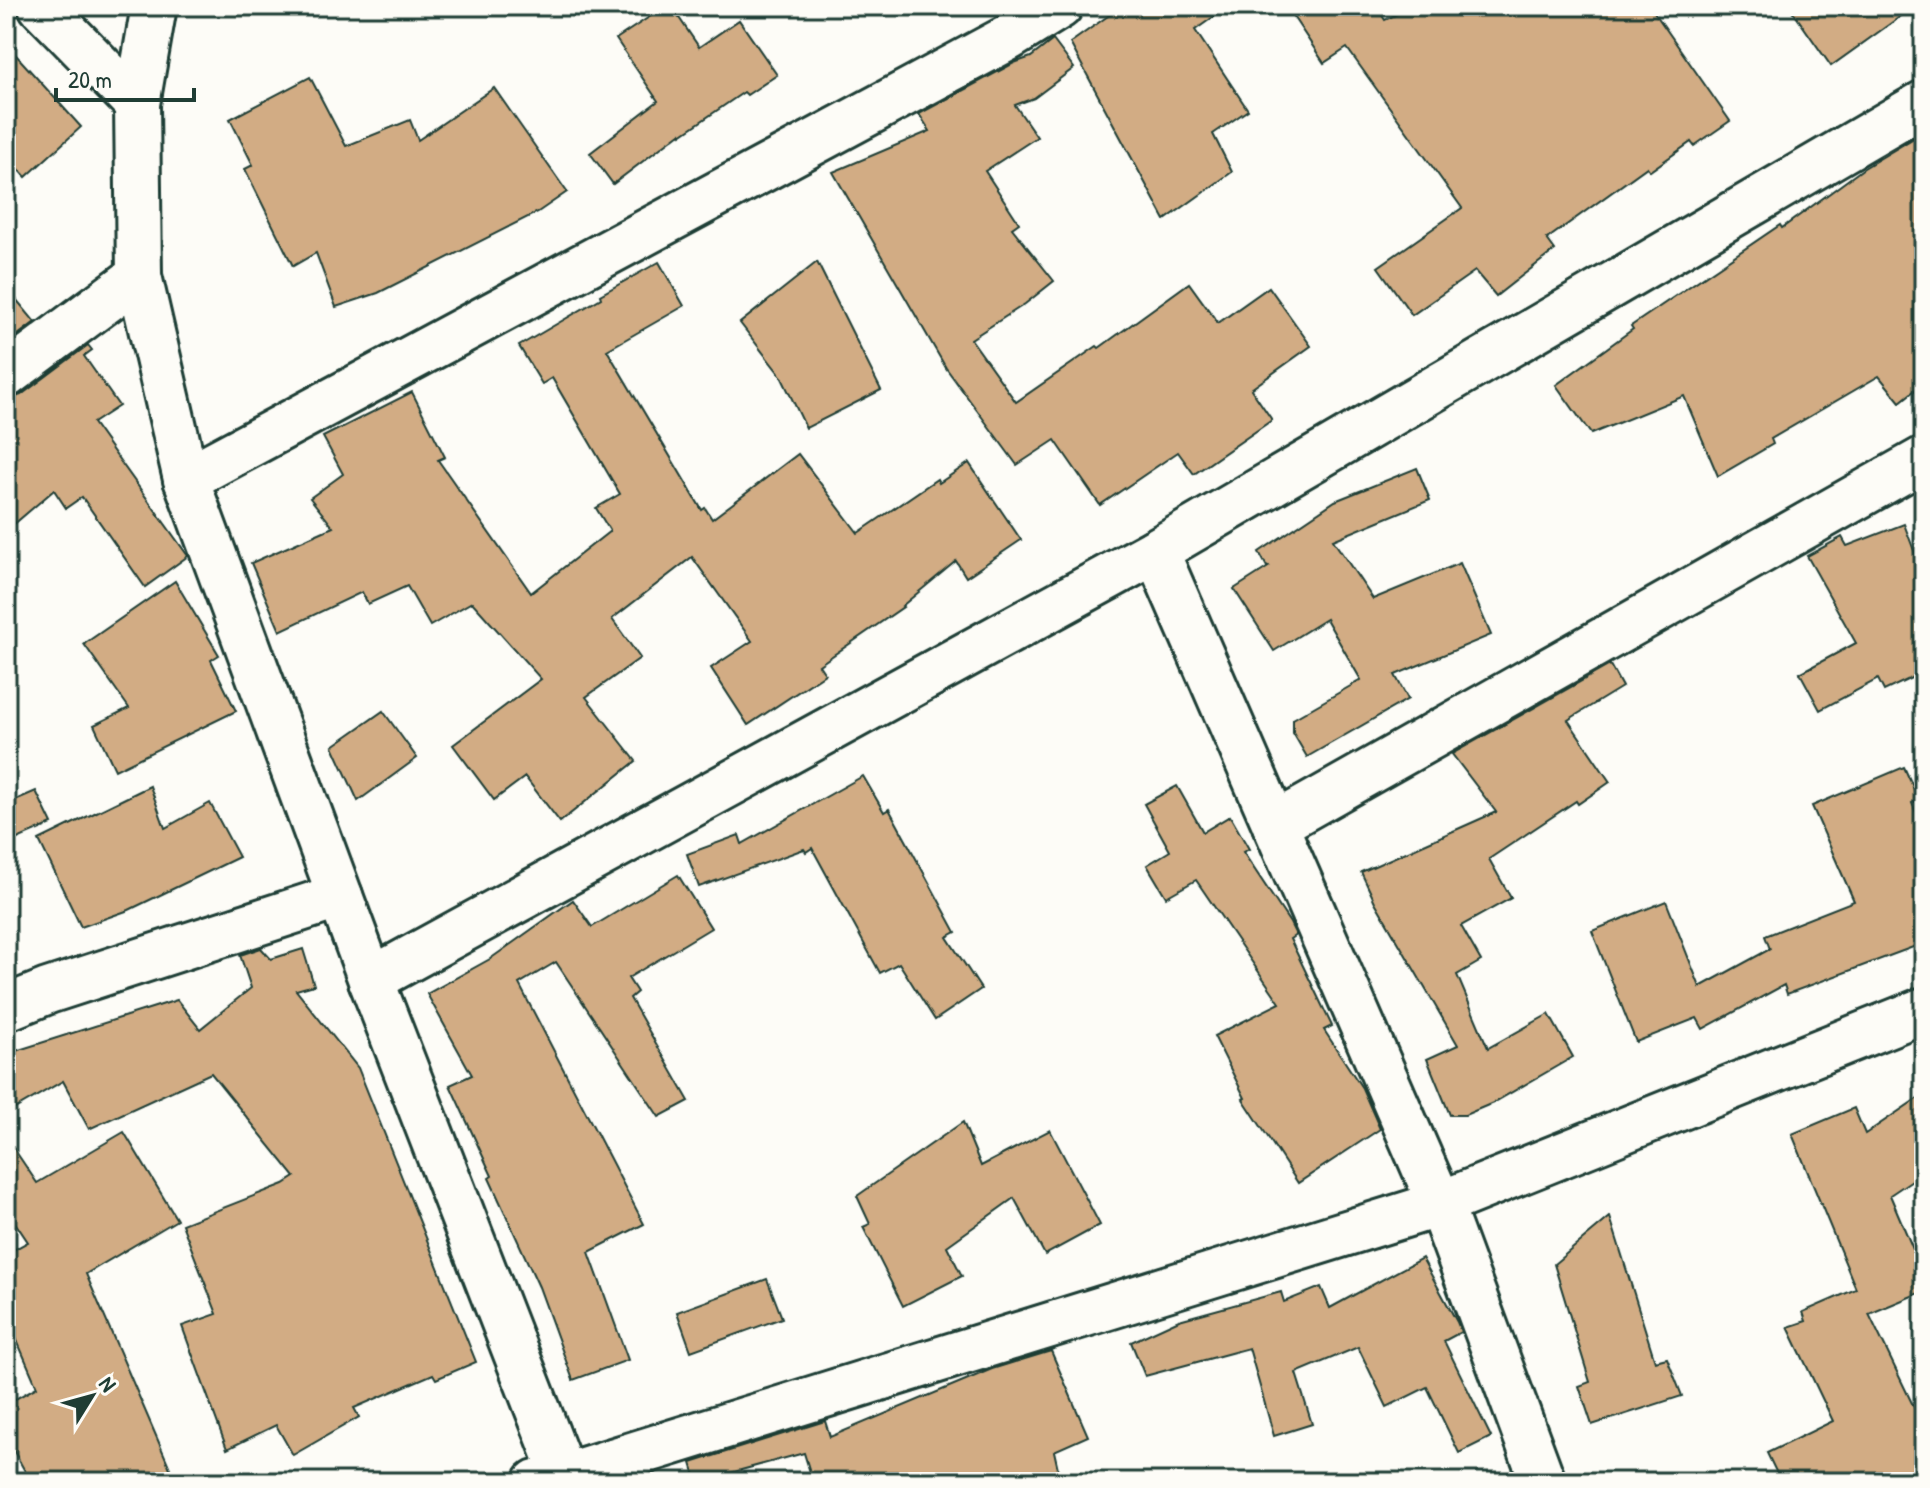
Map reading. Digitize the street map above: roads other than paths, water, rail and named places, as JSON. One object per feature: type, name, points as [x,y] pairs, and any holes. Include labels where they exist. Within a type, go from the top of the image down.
[{"type":"street","points":[[41,6],[137,104]]},
{"type":"street","points":[[154,6],[137,104],[139,276],[186,479],[555,1480],[1440,1204],[1924,1010]]},
{"type":"street","points":[[186,479],[996,45],[1060,6]]},
{"type":"street","points":[[371,980],[1156,551],[1924,103]]},
{"type":"street","points":[[6,375],[139,276]]},
{"type":"street","points":[[1275,825],[1924,459]]},
{"type":"street","points":[[1156,551],[1440,1204],[1543,1482]]},
{"type":"street","points":[[6,1008],[48,991],[340,896]]}]
